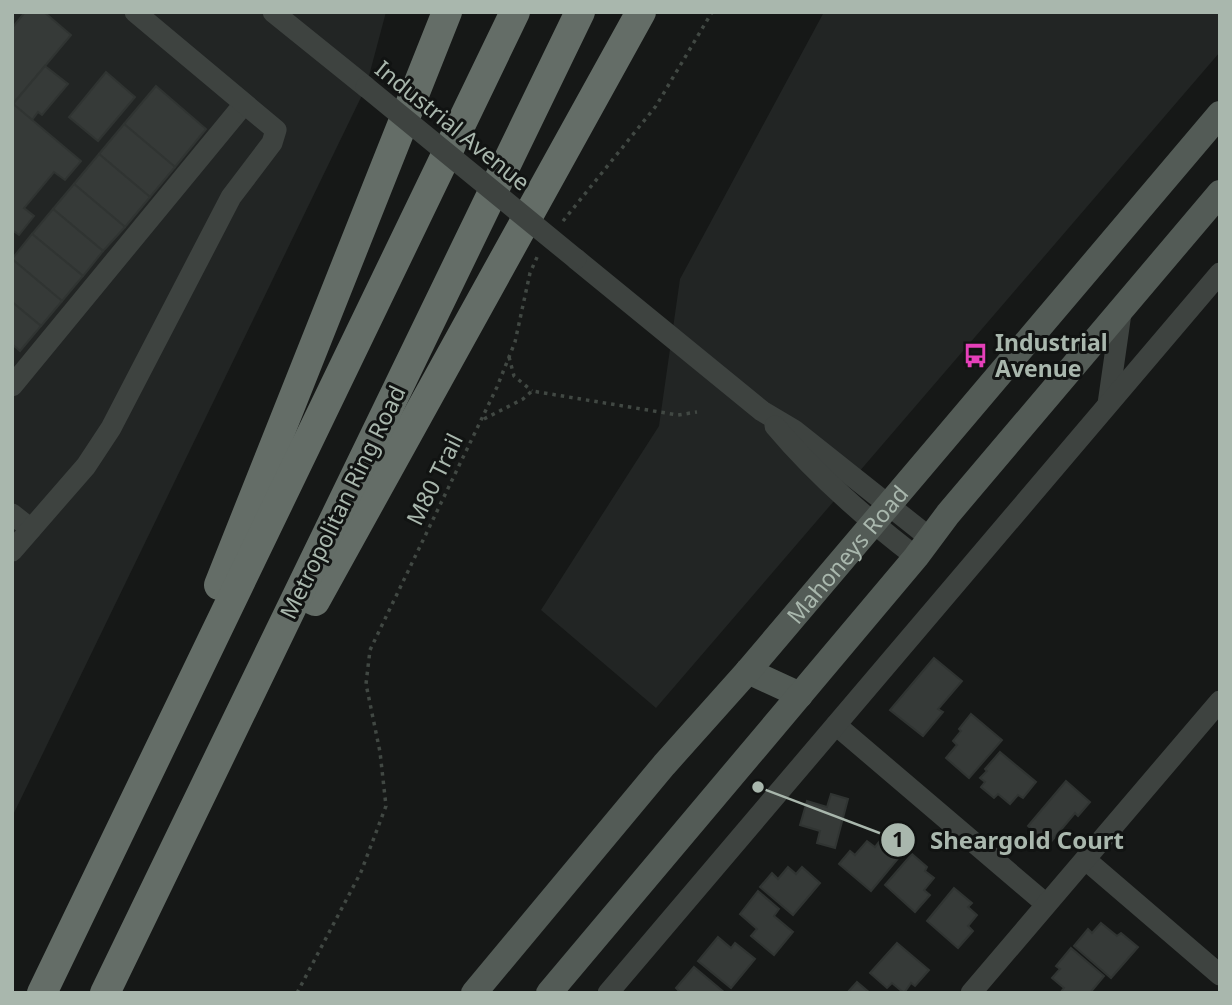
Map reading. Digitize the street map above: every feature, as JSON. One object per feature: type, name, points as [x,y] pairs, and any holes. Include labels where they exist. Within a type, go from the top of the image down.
[{"type":"highway","points":[[118,836],[447,12]]},
{"type":"highway","points":[[42,993],[516,12]]},
{"type":"highway","name":"Metropolitan Ring Road","points":[[105,993],[580,12]]},
{"type":"highway","points":[[136,926],[641,12]]},
{"type":"main road","name":"Mahoneys Road","points":[[474,993],[664,765],[748,671],[1220,114]]},
{"type":"main road","points":[[549,993],[1122,306],[1220,193]]},
{"type":"main road","points":[[748,671],[800,695]]},
{"type":"street","points":[[12,551],[86,466],[111,428],[231,197],[272,143],[276,130],[135,12]]},
{"type":"street","name":"Industrial Avenue","points":[[273,12],[762,411],[794,430],[881,514],[923,547]]},
{"type":"street","points":[[12,386],[244,104]]},
{"type":"street","points":[[608,993],[1220,273]]},
{"type":"street","points":[[1108,404],[1122,306]]},
{"type":"street","points":[[12,514],[31,529]]},
{"type":"street","points":[[971,993],[1220,701]]},
{"type":"street","points":[[836,725],[1046,904]]},
{"type":"street","points":[[1086,860],[1220,975]]},
{"type":"path","points":[[563,221],[656,106],[712,12]]},
{"type":"path","name":"M80 Trail","points":[[297,993],[361,872],[386,806],[380,752],[366,684],[370,650],[482,420],[509,357],[515,342],[530,273],[538,255]]},
{"type":"path","points":[[509,357],[514,376],[532,391],[678,415],[697,412]]},
{"type":"path","points":[[482,420],[523,399],[532,391]]},
{"type":"shaded area","points":[[12,12],[386,12],[366,87],[12,817]]},
{"type":"shaded area","points":[[824,12],[1220,12],[1220,52],[656,708],[541,610],[659,426],[680,279]]},
{"type":"building","points":[[25,12],[44,12],[71,35],[13,104],[12,28]]},
{"type":"building","points":[[45,66],[68,84],[42,115],[38,112],[32,120],[13,104]]},
{"type":"building","points":[[106,72],[135,97],[98,141],[69,117]]},
{"type":"building","points":[[156,86],[206,129],[175,167],[124,124]]},
{"type":"building","points":[[12,103],[81,161],[65,180],[54,172],[24,208],[34,216],[19,235],[12,230]]},
{"type":"building","points":[[124,124],[175,167],[150,197],[99,154]]},
{"type":"building","points":[[99,154],[150,197],[125,227],[74,184]]},
{"type":"building","points":[[74,184],[125,227],[103,251],[53,209]]},
{"type":"building","points":[[53,209],[103,251],[83,276],[32,234]]},
{"type":"building","points":[[32,234],[83,276],[62,301],[12,259]]},
{"type":"building","points":[[12,259],[62,301],[41,326],[12,302]]},
{"type":"building","points":[[12,302],[41,326],[20,351],[12,344]]},
{"type":"building","points":[[934,658],[962,681],[938,709],[943,712],[923,736],[890,710]]},
{"type":"building","points":[[971,714],[1002,740],[969,778],[946,758],[957,745],[953,741]]},
{"type":"building","points":[[1000,752],[1036,782],[1023,798],[1018,795],[1010,804],[998,794],[994,798],[981,787],[985,782],[980,778]]},
{"type":"building","points":[[1066,781],[1090,802],[1078,816],[1075,813],[1049,844],[1028,826]]},
{"type":"building","points":[[831,794],[848,799],[835,848],[817,843],[820,831],[800,825],[807,801],[827,807]]},
{"type":"building","points":[[882,838],[890,845],[894,839],[906,849],[871,891],[839,864],[850,851],[855,855],[867,841],[875,847]]},
{"type":"building","points":[[912,854],[927,867],[925,871],[934,878],[924,890],[930,895],[915,912],[885,885]]},
{"type":"building","points":[[788,867],[796,874],[802,867],[820,883],[793,915],[760,887],[772,873],[778,879]]},
{"type":"building","points":[[954,888],[972,903],[968,907],[977,915],[968,926],[973,931],[958,948],[927,921]]},
{"type":"building","points":[[758,891],[779,909],[774,916],[793,932],[774,955],[751,936],[757,929],[740,914]]},
{"type":"building","points":[[1101,923],[1117,936],[1121,933],[1138,947],[1111,978],[1074,946],[1088,929],[1092,933]]},
{"type":"building","points":[[718,937],[731,948],[735,943],[755,959],[731,988],[698,961]]},
{"type":"building","points":[[897,943],[929,970],[915,986],[911,983],[904,993],[892,983],[887,988],[870,973]]},
{"type":"building","points":[[1071,948],[1104,976],[1090,993],[1060,993],[1064,988],[1052,978],[1060,969],[1056,966]]},
{"type":"building","points":[[694,967],[725,993],[681,993],[676,988]]},
{"type":"building","points":[[857,982],[870,993],[847,993]]},
{"type":"place","name":"Industrial Avenue","points":[[975,355]]},
{"type":"place","name":"Sheargold Court","points":[[758,787]]}]
